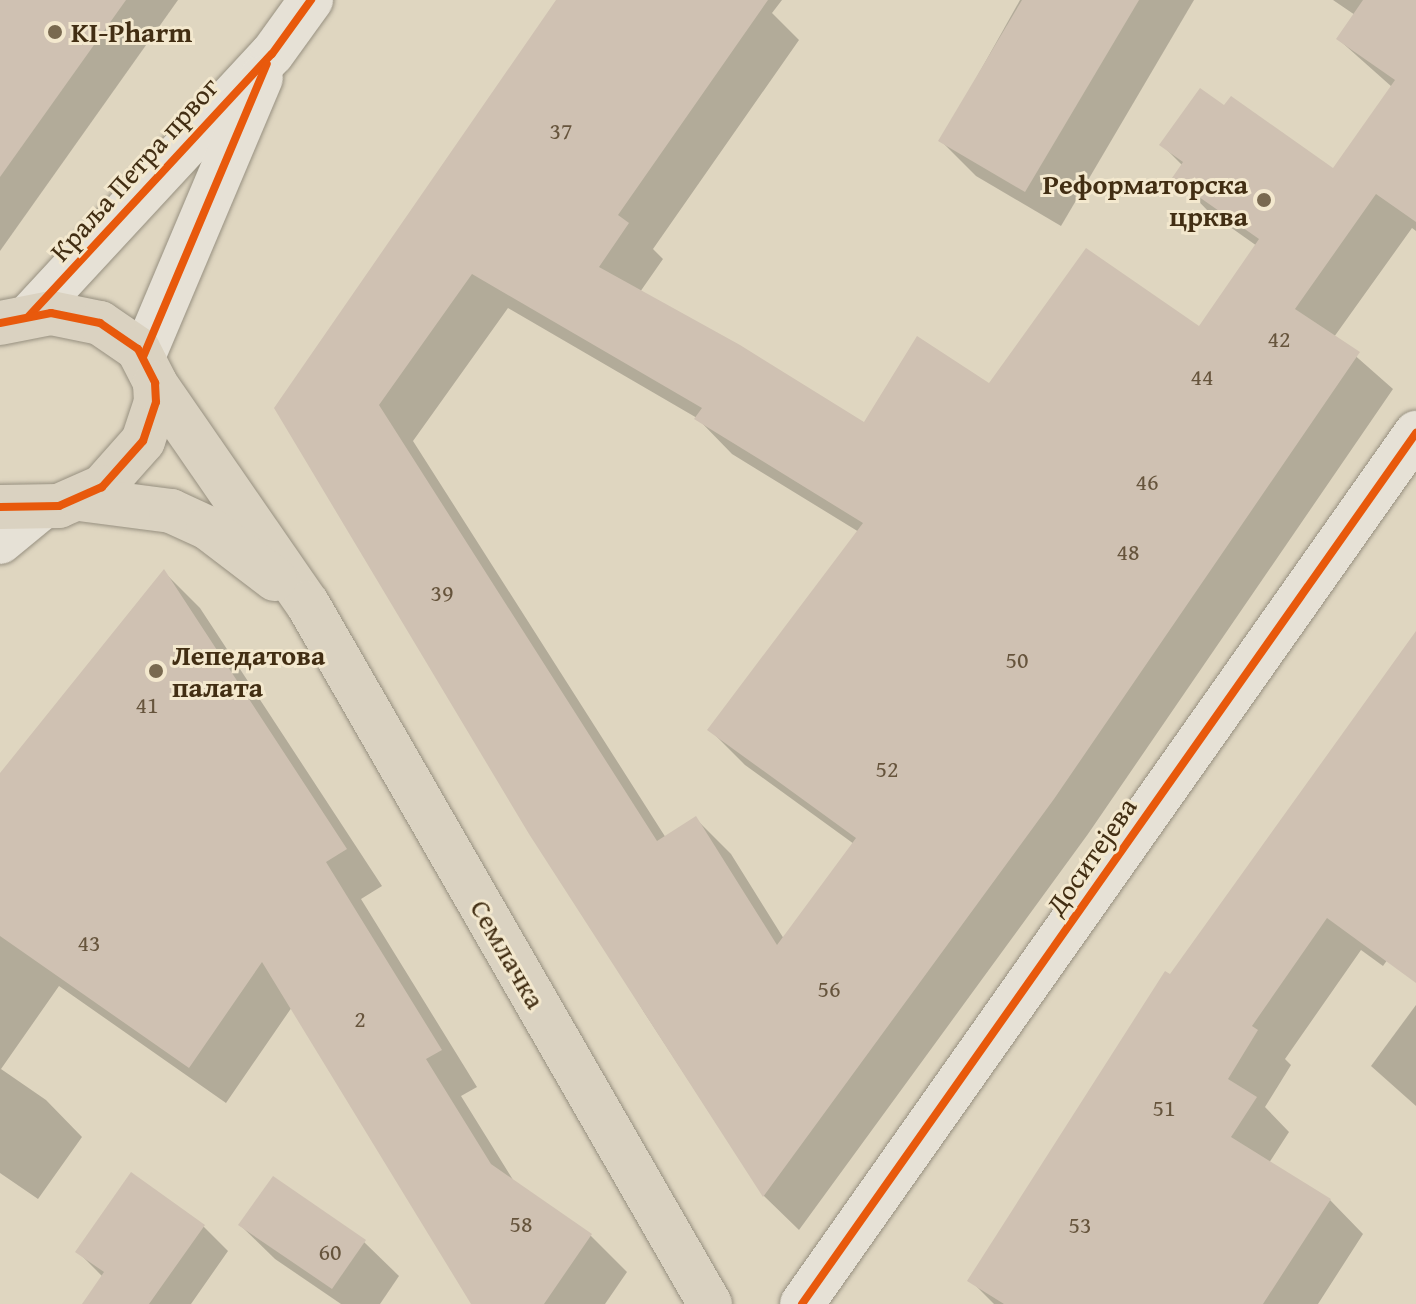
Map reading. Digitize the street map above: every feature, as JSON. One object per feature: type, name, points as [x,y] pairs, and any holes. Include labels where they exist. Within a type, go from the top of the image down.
[{"type":"main road","name":"Семлачка","points":[[15,320],[85,317],[120,333],[149,370],[307,603],[710,1304]]},
{"type":"main road","points":[[39,505],[121,470],[143,441],[152,419],[149,370]]},
{"type":"main road","name":"Семлачка","points":[[39,505],[171,511],[208,528],[307,603]]},
{"type":"street","name":"Краља Петра првог","points":[[15,320],[272,54],[311,0]]},
{"type":"street","name":"Краља Петра првог","points":[[149,370],[272,54]]},
{"type":"street","name":"Доситејева","points":[[802,1304],[1416,433]]},
{"type":"street","points":[[0,542],[39,505]]},
{"type":"building","points":[[0,0],[126,0],[0,177]]},
{"type":"building","points":[[556,0],[768,0],[618,215],[629,223],[599,267],[740,345],[864,422],[917,336],[989,383],[1086,248],[1199,326],[1259,239],[1172,178],[1183,162],[1159,145],[1200,88],[1224,105],[1231,96],[1333,168],[1395,80],[1336,39],[1363,0],[1416,0],[1416,222],[1376,194],[1295,309],[1360,352],[1054,799],[763,1197],[529,834],[274,408]],"holes":[[[472,274],[702,408],[694,419],[863,523],[707,730],[856,838],[777,945],[696,816],[657,841],[379,405]]]},
{"type":"building","points":[[1022,0],[1139,0],[1025,192],[938,141]]},
{"type":"building","points":[[164,569],[347,849],[326,862],[442,1050],[426,1059],[491,1164],[592,1234],[544,1304],[471,1304],[262,962],[189,1068],[0,936],[0,773]]},
{"type":"building","points":[[1416,631],[1416,983],[1327,918],[1252,1026],[1258,1030],[1228,1079],[1257,1097],[1231,1137],[1331,1199],[1263,1304],[1004,1304],[967,1281],[1165,971],[1170,974]]},
{"type":"building","points":[[131,1172],[205,1225],[149,1304],[82,1304],[104,1272],[75,1252]]},
{"type":"building","points":[[273,1176],[366,1240],[332,1289],[238,1225]]},
{"type":"cycle path","points":[[29,316],[272,54],[311,0]]},
{"type":"cycle path","points":[[143,357],[267,64]]},
{"type":"cycle path","points":[[0,323],[51,313],[100,323],[138,349],[155,383],[156,402],[143,441],[102,487],[59,506],[0,507]]},
{"type":"cycle path","points":[[802,1304],[1416,433]]},
{"type":"place","name":"KI-Pharm","points":[[55,32]]},
{"type":"place","name":"Реформаторска црква","points":[[1264,200]]},
{"type":"place","name":"Лепедатова палата","points":[[156,671]]}]
